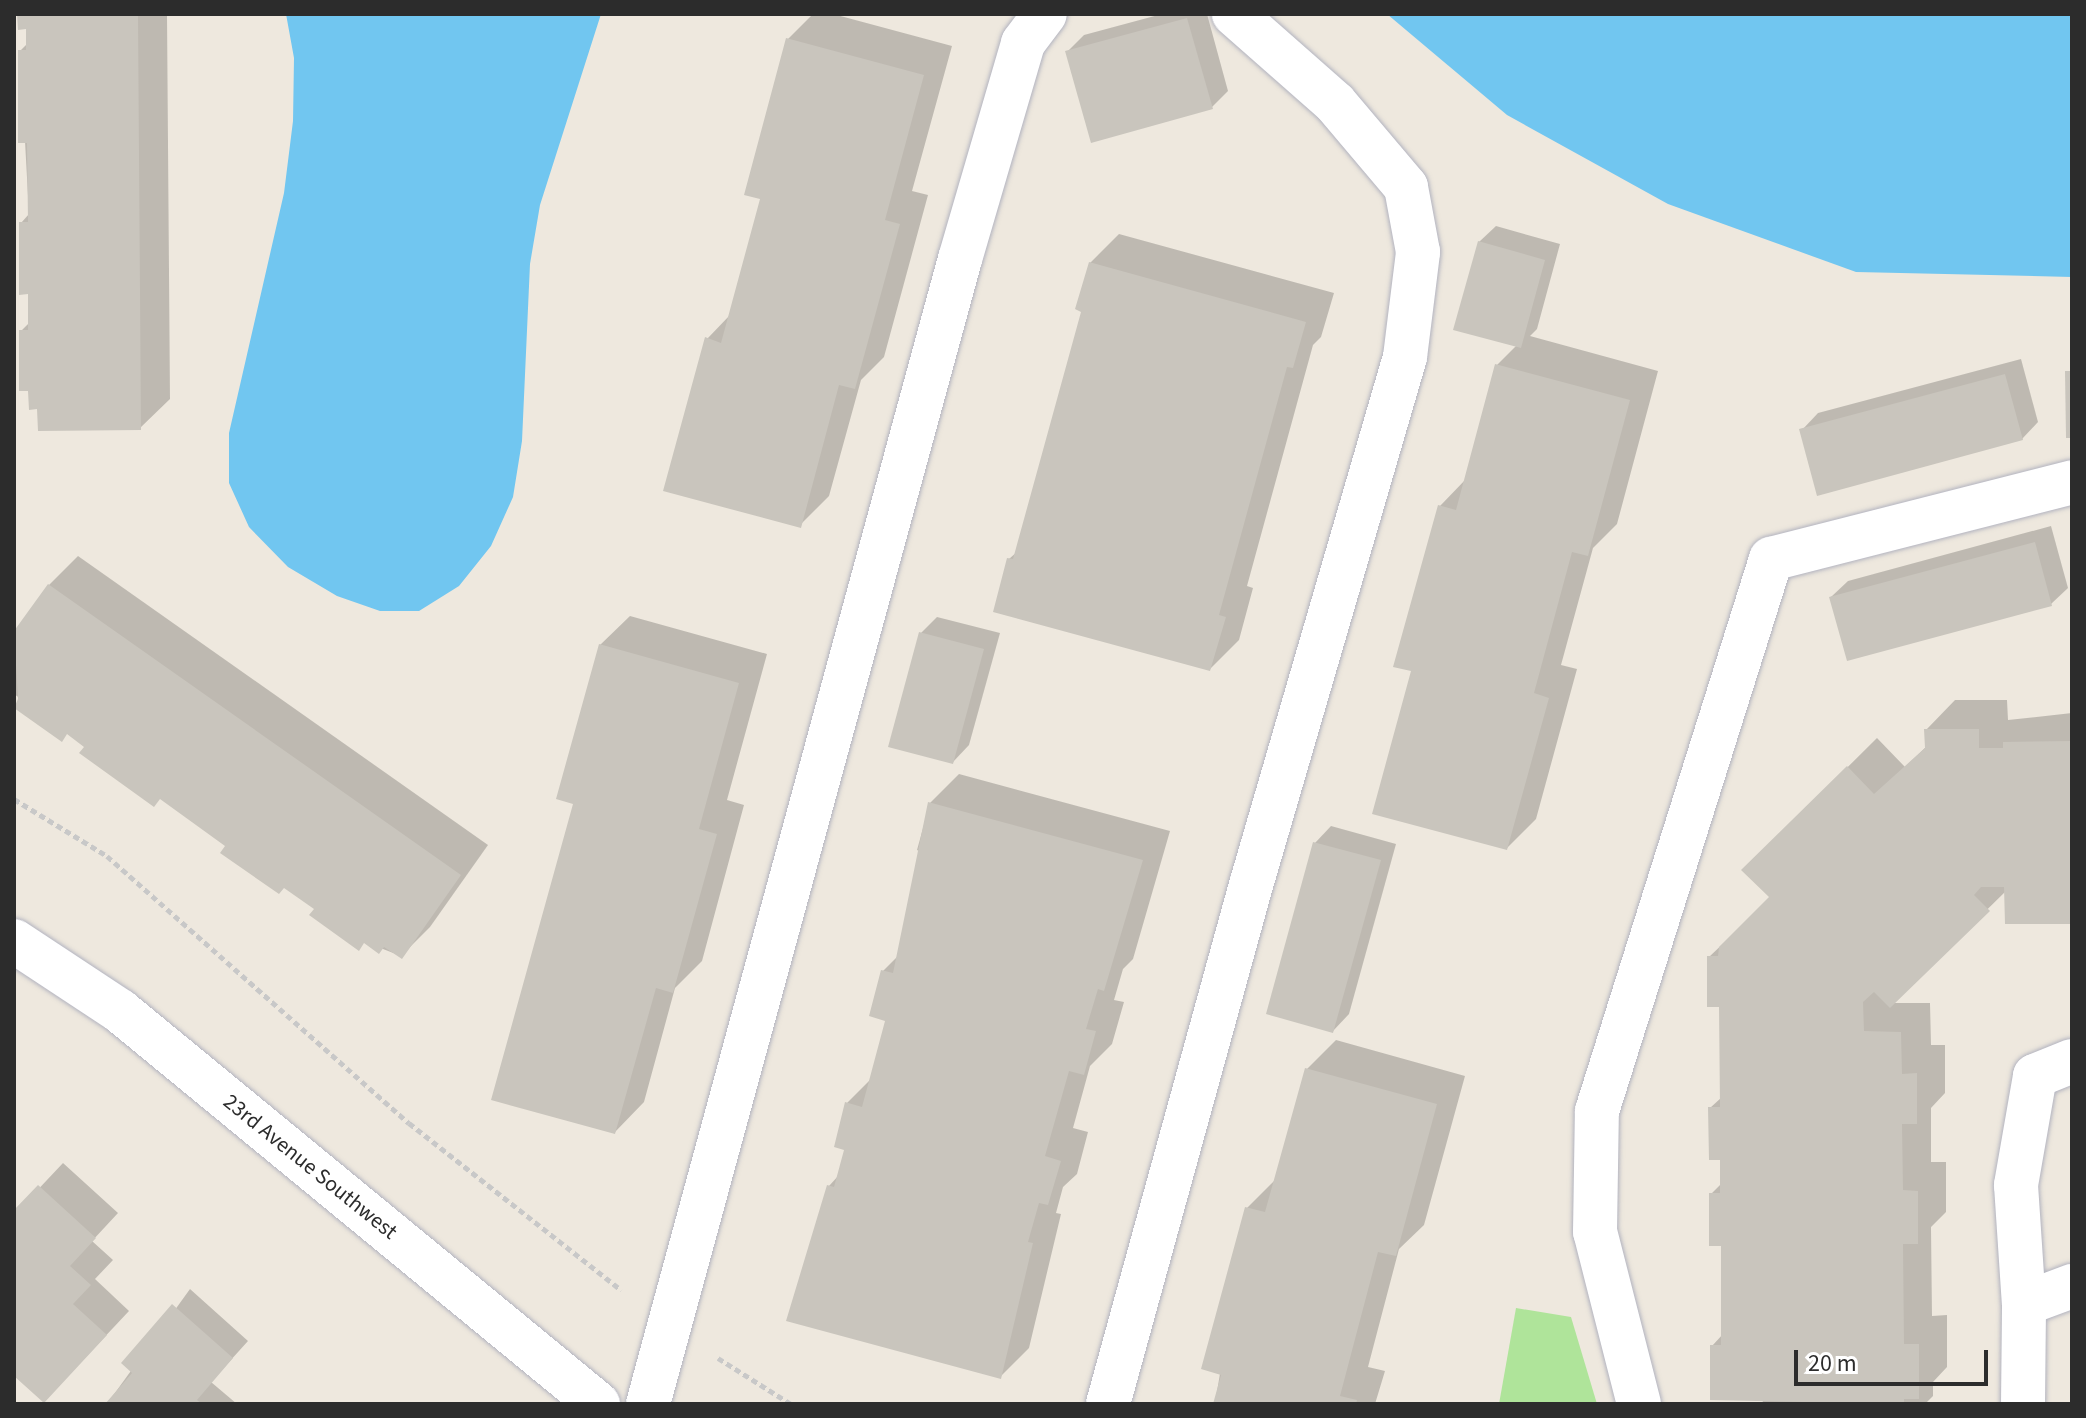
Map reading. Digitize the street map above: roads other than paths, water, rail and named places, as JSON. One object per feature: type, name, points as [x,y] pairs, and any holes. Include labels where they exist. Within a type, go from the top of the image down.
[{"type":"street","points":[[648,1404],[968,230],[1023,43],[1045,14]]},
{"type":"street","points":[[1108,1404],[1251,885],[1405,357],[1418,252],[1406,187],[1335,103],[1234,14]]},
{"type":"street","points":[[1639,1404],[1595,1232],[1597,1111],[1771,559],[2072,482]]},
{"type":"street","name":"23rd Avenue Southwest","points":[[14,941],[120,1011],[598,1404]]},
{"type":"street","points":[[2023,1404],[2024,1304],[2016,1185],[2035,1076],[2072,1061]]},
{"type":"street","points":[[2024,1304],[2072,1286]]},
{"type":"water","points":[[286,14],[601,14],[540,205],[530,264],[522,441],[513,497],[491,546],[459,586],[419,611],[380,611],[337,596],[288,567],[249,527],[229,483],[229,433],[284,193],[293,121],[294,58]]},
{"type":"water","points":[[1387,14],[2072,14],[2072,277],[1856,272],[1668,204],[1507,115]]}]
